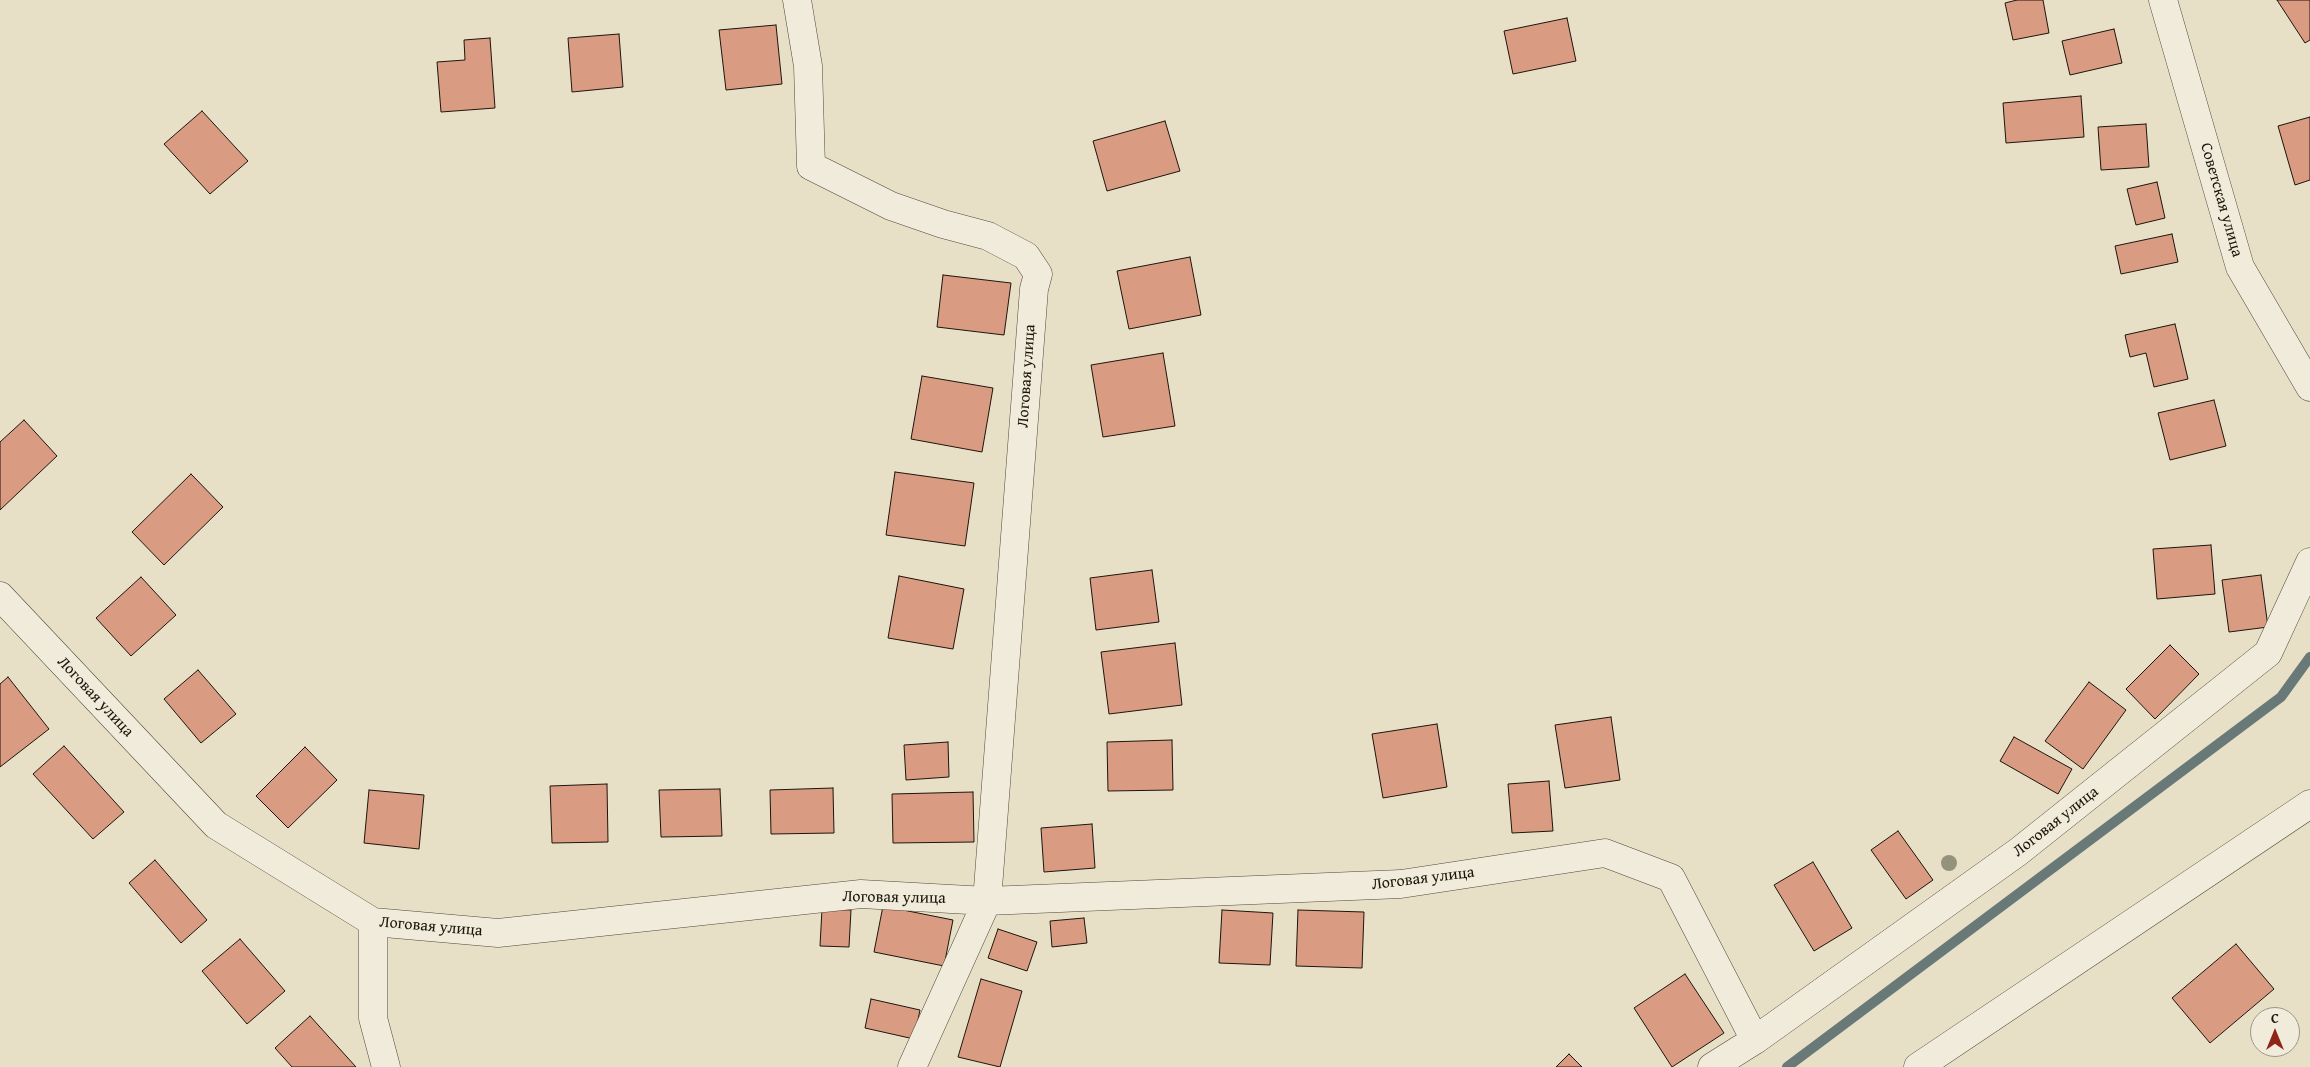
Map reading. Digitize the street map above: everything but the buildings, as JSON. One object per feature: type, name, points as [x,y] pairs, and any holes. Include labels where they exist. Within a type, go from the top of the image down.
[{"type":"street","name":"Логовая улица","points":[[797,0],[808,66],[811,166],[891,206],[943,224],[988,236],[1026,256],[1038,274],[1034,298],[986,900],[912,1067]]},
{"type":"street","name":"Советская улица","points":[[2163,0],[2240,267],[2310,387]]},
{"type":"street","name":"Логовая улица","points":[[1712,1067],[1755,1040],[2018,852],[2268,653],[2310,562]]},
{"type":"street","name":"Логовая улица","points":[[0,596],[216,825],[373,922],[498,934],[861,894],[986,900],[1401,884],[1605,852],[1671,878],[1755,1040]]},
{"type":"street","points":[[1918,1067],[2310,804]]},
{"type":"street","points":[[373,922],[373,1018],[386,1067]]},
{"type":"waterway","points":[[1787,1067],[2281,697],[2310,657]]}]
